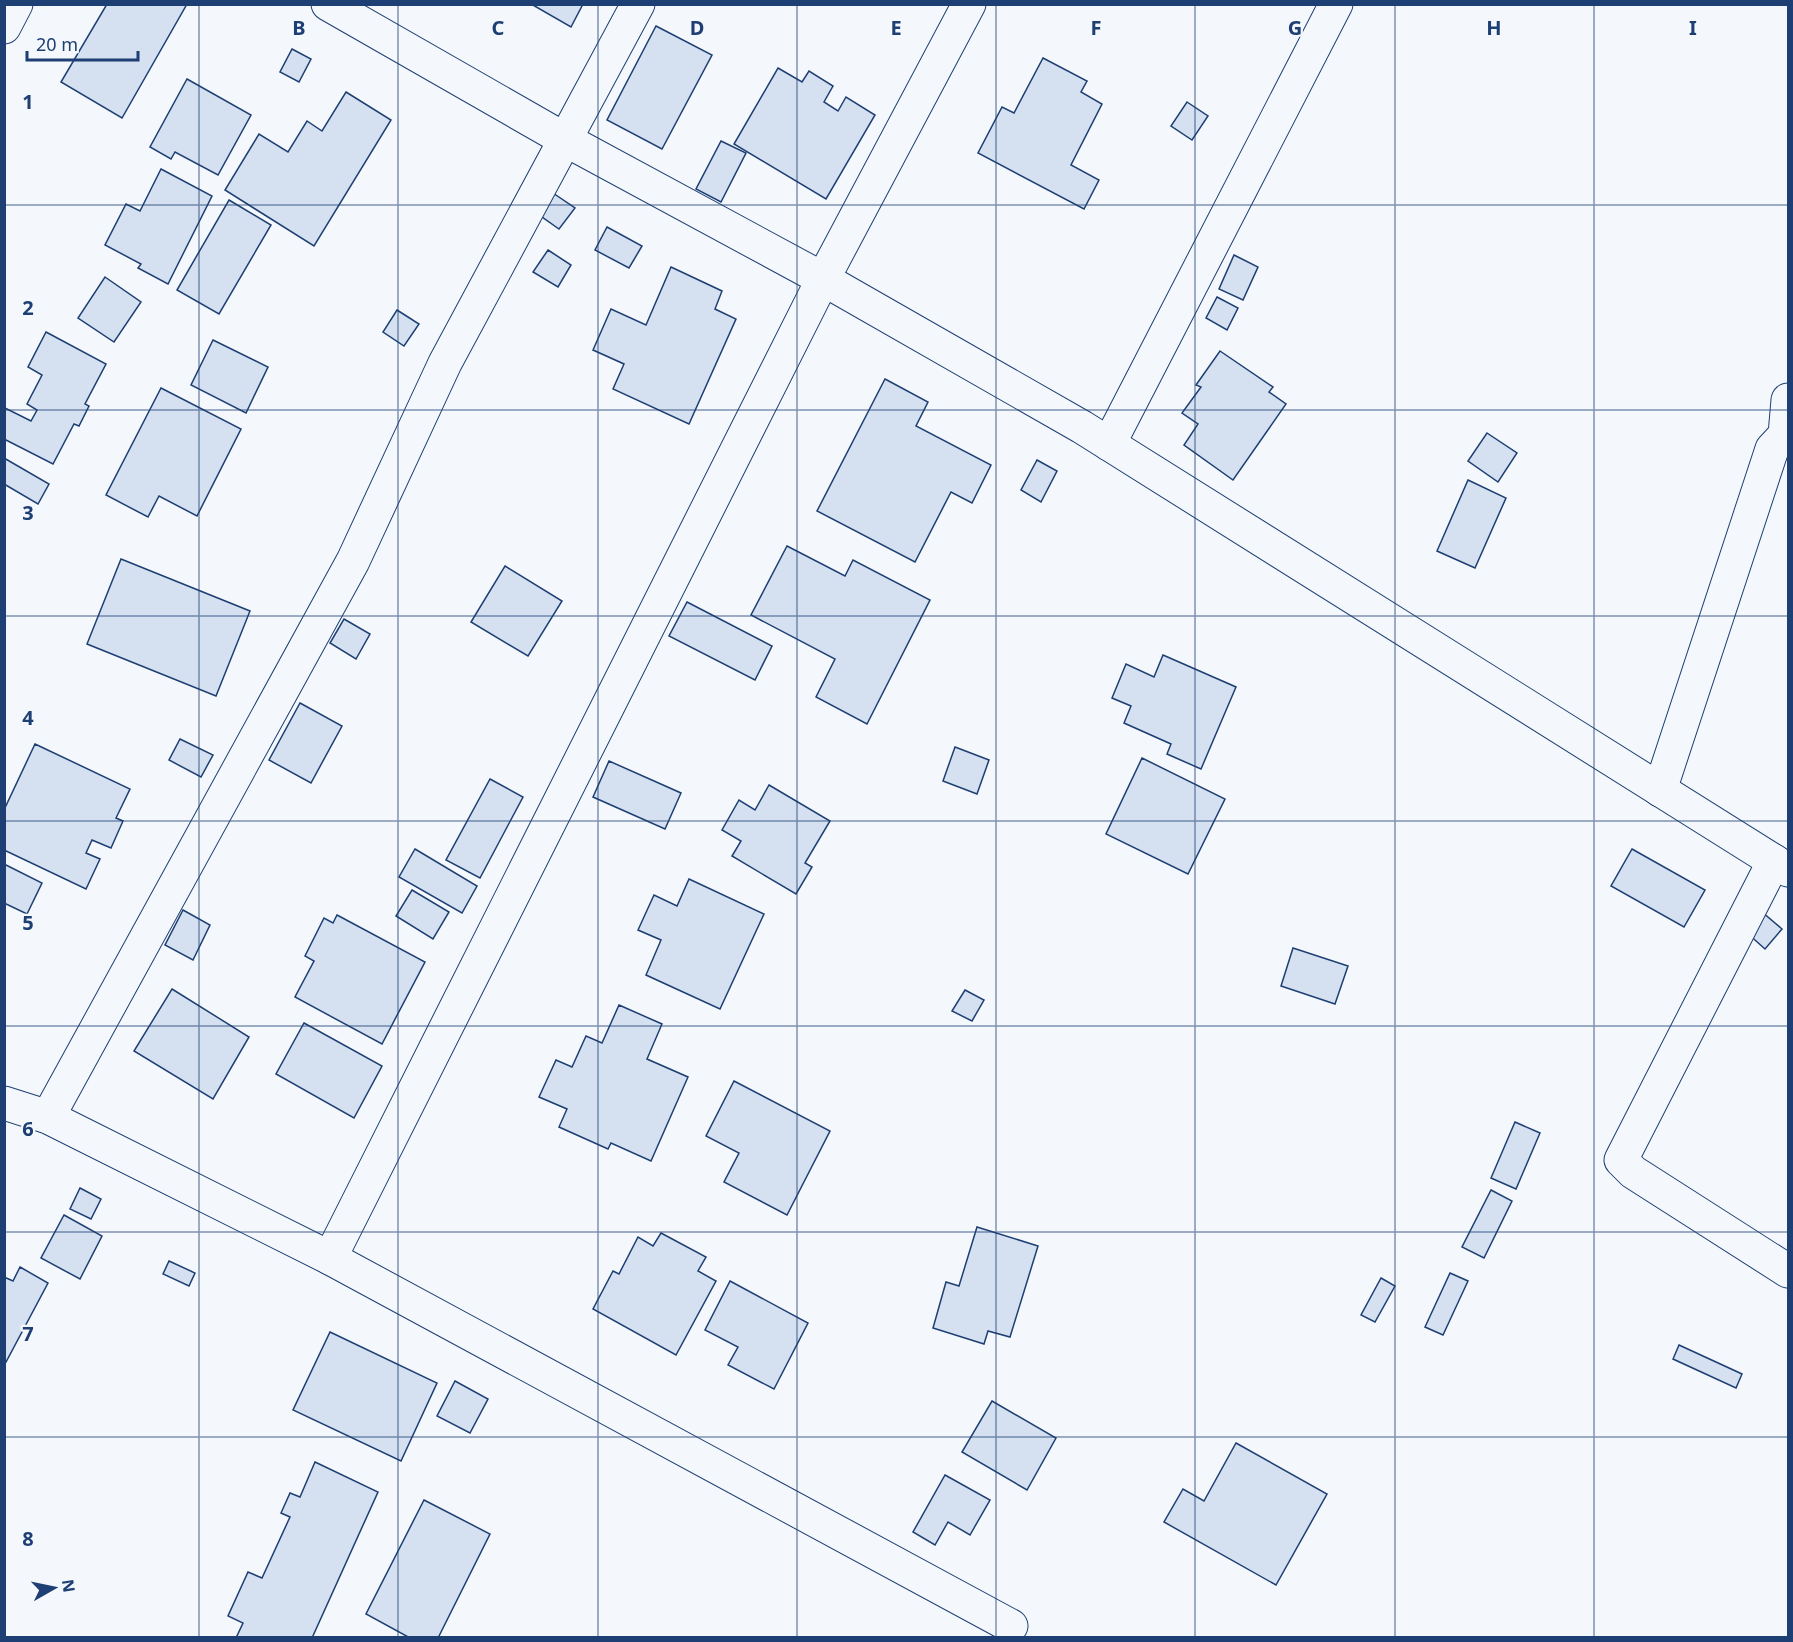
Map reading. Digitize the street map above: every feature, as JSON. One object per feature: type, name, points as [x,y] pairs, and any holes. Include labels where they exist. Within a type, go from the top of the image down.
[{"type":"street","points":[[4,27],[16,4]]},
{"type":"street","points":[[328,4],[564,139],[823,279],[1082,427],[1781,866],[1621,1160],[1633,1172],[1788,1271]]},
{"type":"street","points":[[48,1117],[353,561],[445,363],[638,4]]},
{"type":"street","points":[[330,1258],[823,279],[969,4]]},
{"type":"street","points":[[1109,444],[1336,4]]},
{"type":"street","points":[[1660,790],[1772,449],[1787,436],[1788,400]]},
{"type":"street","points":[[4,1102],[48,1117],[330,1258],[1011,1626]]},
{"type":"building","points":[[107,4],[187,4],[122,118],[61,82]]},
{"type":"building","points":[[531,4],[583,4],[571,27]]},
{"type":"building","points":[[656,26],[712,55],[662,149],[607,120]]},
{"type":"building","points":[[292,49],[311,59],[299,82],[280,72]]},
{"type":"building","points":[[1043,58],[1087,81],[1081,92],[1102,104],[1071,165],[1099,180],[1084,209],[978,153],[1002,107],[1014,113]]},
{"type":"building","points":[[778,68],[802,82],[809,71],[833,86],[824,102],[838,111],[846,97],[875,115],[826,199],[734,144]]},
{"type":"building","points":[[187,79],[251,115],[218,175],[175,152],[171,159],[150,147]]},
{"type":"building","points":[[346,92],[391,120],[314,246],[225,190],[259,134],[288,152],[307,121],[322,131]]},
{"type":"building","points":[[1187,102],[1208,116],[1192,140],[1171,126]]},
{"type":"building","points":[[721,141],[746,153],[721,202],[696,189]]},
{"type":"building","points":[[161,169],[212,196],[168,284],[138,268],[141,264],[105,245],[126,204],[140,211]]},
{"type":"building","points":[[550,191],[575,208],[559,229],[535,212]]},
{"type":"building","points":[[229,200],[271,225],[219,314],[177,290]]},
{"type":"building","points":[[607,227],[642,246],[629,268],[595,250]]},
{"type":"building","points":[[548,250],[571,265],[558,287],[533,272]]},
{"type":"building","points":[[1234,255],[1258,267],[1243,300],[1219,289]]},
{"type":"building","points":[[671,267],[722,291],[715,309],[736,319],[689,424],[613,389],[624,364],[593,350],[611,309],[646,325]]},
{"type":"building","points":[[105,277],[141,302],[114,342],[78,318]]},
{"type":"building","points":[[1217,297],[1238,308],[1227,330],[1206,318]]},
{"type":"building","points":[[397,310],[419,324],[404,346],[383,332]]},
{"type":"building","points":[[46,332],[106,364],[85,404],[89,406],[79,426],[74,424],[53,464],[4,439],[5,408],[31,421],[37,410],[27,404],[42,375],[28,367]]},
{"type":"building","points":[[213,340],[268,367],[246,413],[191,385]]},
{"type":"building","points":[[1220,351],[1273,387],[1269,392],[1286,404],[1233,480],[1184,445],[1198,424],[1182,413],[1201,387],[1196,385]]},
{"type":"building","points":[[885,379],[928,402],[916,426],[991,465],[972,503],[951,492],[915,562],[817,511]]},
{"type":"building","points":[[161,388],[241,429],[197,516],[159,496],[148,517],[106,495]]},
{"type":"building","points":[[1487,433],[1517,453],[1498,482],[1468,461]]},
{"type":"building","points":[[4,458],[49,484],[38,504],[4,484]]},
{"type":"building","points":[[1037,460],[1057,471],[1041,502],[1021,490]]},
{"type":"building","points":[[1468,480],[1506,498],[1475,568],[1437,551]]},
{"type":"building","points":[[787,546],[845,576],[853,560],[930,600],[867,724],[816,697],[835,659],[751,615]]},
{"type":"building","points":[[121,559],[250,611],[216,696],[87,644]]},
{"type":"building","points":[[505,566],[562,601],[528,656],[471,622]]},
{"type":"building","points":[[687,602],[772,646],[755,680],[669,636]]},
{"type":"building","points":[[344,619],[370,634],[356,659],[330,643]]},
{"type":"building","points":[[1163,655],[1236,687],[1201,769],[1167,754],[1171,744],[1124,723],[1131,706],[1112,698],[1126,664],[1154,677]]},
{"type":"building","points":[[300,703],[342,726],[311,783],[269,760]]},
{"type":"building","points":[[180,739],[213,755],[201,777],[169,760]]},
{"type":"building","points":[[35,744],[130,789],[116,818],[123,821],[111,848],[92,840],[86,853],[100,859],[86,889],[4,850],[4,810]]},
{"type":"building","points":[[955,747],[989,760],[977,794],[943,781]]},
{"type":"building","points":[[1142,758],[1225,799],[1188,874],[1106,834]]},
{"type":"building","points":[[609,761],[681,793],[665,829],[593,797]]},
{"type":"building","points":[[490,779],[523,797],[480,878],[446,860]]},
{"type":"building","points":[[769,785],[830,821],[805,863],[812,867],[796,894],[732,856],[741,841],[722,830],[739,800],[755,810]]},
{"type":"building","points":[[415,849],[477,886],[462,913],[399,877]]},
{"type":"building","points":[[1632,849],[1705,890],[1684,927],[1611,886]]},
{"type":"building","points":[[4,864],[42,883],[27,914],[4,903]]},
{"type":"building","points":[[689,879],[764,914],[720,1009],[646,975],[661,940],[638,930],[654,895],[677,906]]},
{"type":"building","points":[[412,890],[449,912],[433,939],[396,916]]},
{"type":"building","points":[[183,910],[210,925],[193,960],[165,945]]},
{"type":"building","points":[[1762,912],[1782,929],[1765,949],[1746,932]]},
{"type":"building","points":[[337,915],[425,962],[382,1044],[295,997],[314,961],[305,956],[324,918],[333,923]]},
{"type":"building","points":[[1293,948],[1348,966],[1335,1004],[1281,986]]},
{"type":"building","points":[[172,989],[249,1037],[213,1099],[134,1051]]},
{"type":"building","points":[[965,990],[984,1000],[972,1021],[952,1011]]},
{"type":"building","points":[[619,1005],[662,1024],[647,1059],[688,1077],[651,1161],[611,1143],[608,1149],[559,1127],[567,1109],[539,1097],[556,1060],[572,1067],[586,1036],[602,1043]]},
{"type":"building","points":[[304,1023],[382,1066],[354,1118],[276,1074]]},
{"type":"building","points":[[734,1081],[830,1131],[787,1215],[724,1182],[739,1153],[706,1136]]},
{"type":"building","points":[[1515,1122],[1540,1133],[1516,1189],[1491,1178]]},
{"type":"building","points":[[80,1188],[101,1199],[91,1219],[70,1209]]},
{"type":"building","points":[[1491,1190],[1512,1201],[1484,1258],[1462,1247]]},
{"type":"building","points":[[64,1215],[102,1236],[80,1279],[41,1258]]},
{"type":"building","points":[[977,1227],[1038,1246],[1010,1337],[988,1331],[984,1344],[933,1328],[946,1282],[959,1286]]},
{"type":"building","points":[[661,1233],[706,1257],[698,1271],[716,1281],[676,1355],[593,1309],[613,1271],[619,1274],[638,1237],[653,1246]]},
{"type":"building","points":[[169,1261],[195,1273],[189,1286],[163,1274]]},
{"type":"building","points":[[20,1267],[48,1283],[6,1362],[4,1361],[4,1277],[13,1281]]},
{"type":"building","points":[[1450,1273],[1468,1281],[1443,1335],[1425,1327]]},
{"type":"building","points":[[1381,1278],[1395,1286],[1375,1322],[1361,1315]]},
{"type":"building","points":[[730,1281],[808,1323],[774,1389],[728,1365],[738,1347],[705,1330]]},
{"type":"building","points":[[330,1332],[437,1383],[401,1461],[293,1410]]},
{"type":"building","points":[[1679,1345],[1742,1374],[1736,1388],[1673,1359]]},
{"type":"building","points":[[455,1381],[488,1399],[470,1433],[437,1416]]},
{"type":"building","points":[[992,1401],[1056,1438],[1027,1490],[962,1452]]},
{"type":"building","points":[[1236,1443],[1327,1494],[1276,1585],[1164,1522],[1183,1489],[1204,1501]]},
{"type":"building","points":[[315,1462],[378,1492],[312,1638],[236,1638],[243,1623],[228,1616],[248,1572],[262,1578],[290,1517],[281,1513],[290,1493],[300,1497]]},
{"type":"building","points":[[945,1475],[990,1500],[970,1535],[948,1522],[935,1545],[913,1532]]},
{"type":"building","points":[[424,1500],[490,1534],[438,1638],[410,1638],[366,1614]]}]
